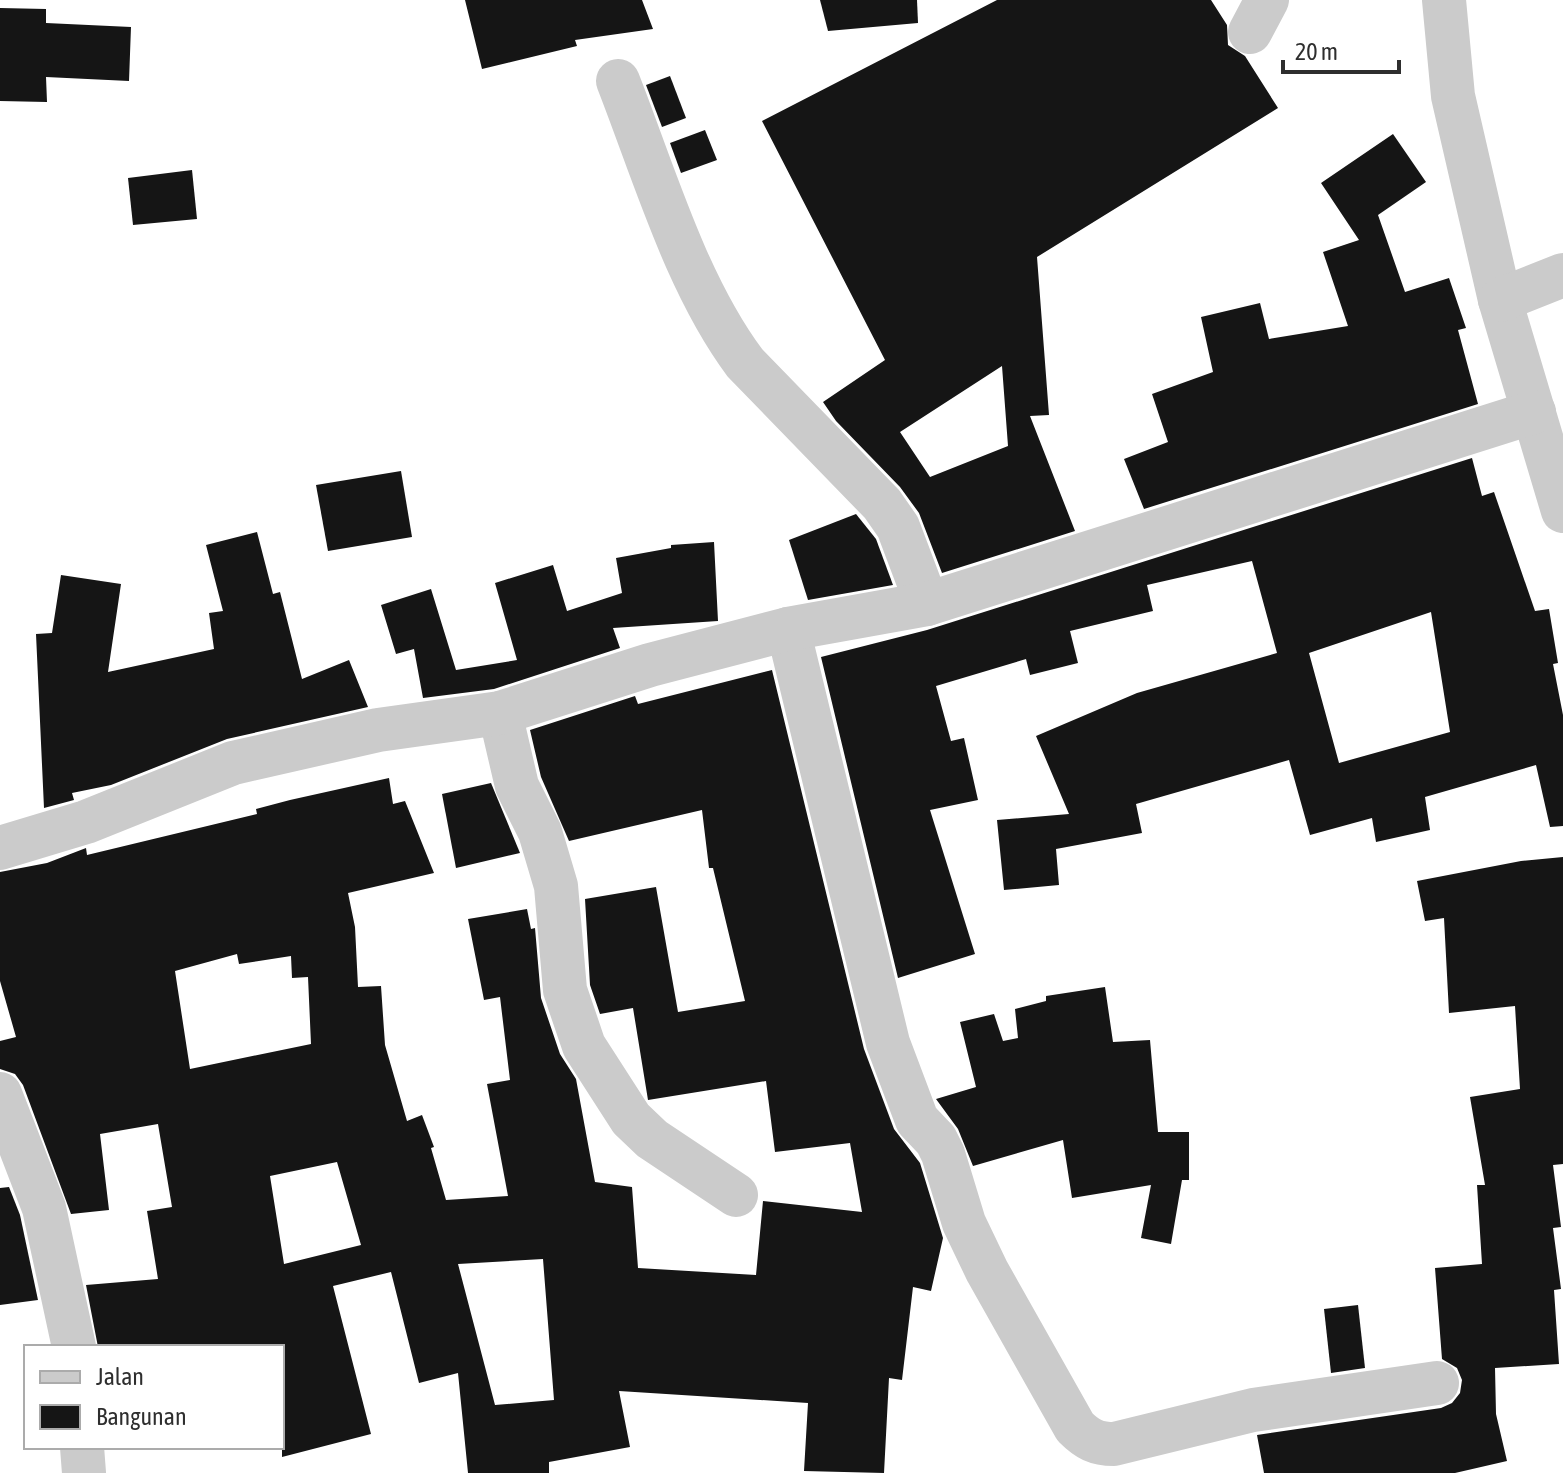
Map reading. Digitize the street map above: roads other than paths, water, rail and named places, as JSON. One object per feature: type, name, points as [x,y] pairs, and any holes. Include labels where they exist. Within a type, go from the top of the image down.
[{"type":"street","points":[[1444,0],[1453,96],[1500,300],[1563,511]]},
{"type":"street","points":[[618,81],[688,257],[727,339],[745,363],[882,504],[898,527],[927,604]]},
{"type":"street","points":[[1500,300],[1563,275]]},
{"type":"street","points":[[0,848],[86,822],[233,763],[378,730],[500,713],[650,665],[788,629],[927,604],[1534,412]]},
{"type":"street","points":[[788,629],[888,1043],[917,1120],[936,1140],[943,1154],[964,1223],[987,1271],[1075,1427],[1086,1438],[1100,1444],[1114,1444],[1253,1410],[1437,1383]]},
{"type":"street","points":[[500,713],[517,786],[540,832],[556,886],[565,990],[584,1046],[631,1119],[652,1139],[736,1195]]},
{"type":"street","points":[[0,1094],[44,1208],[74,1345]]},
{"type":"street","points":[[82,1449],[84,1473]]}]
